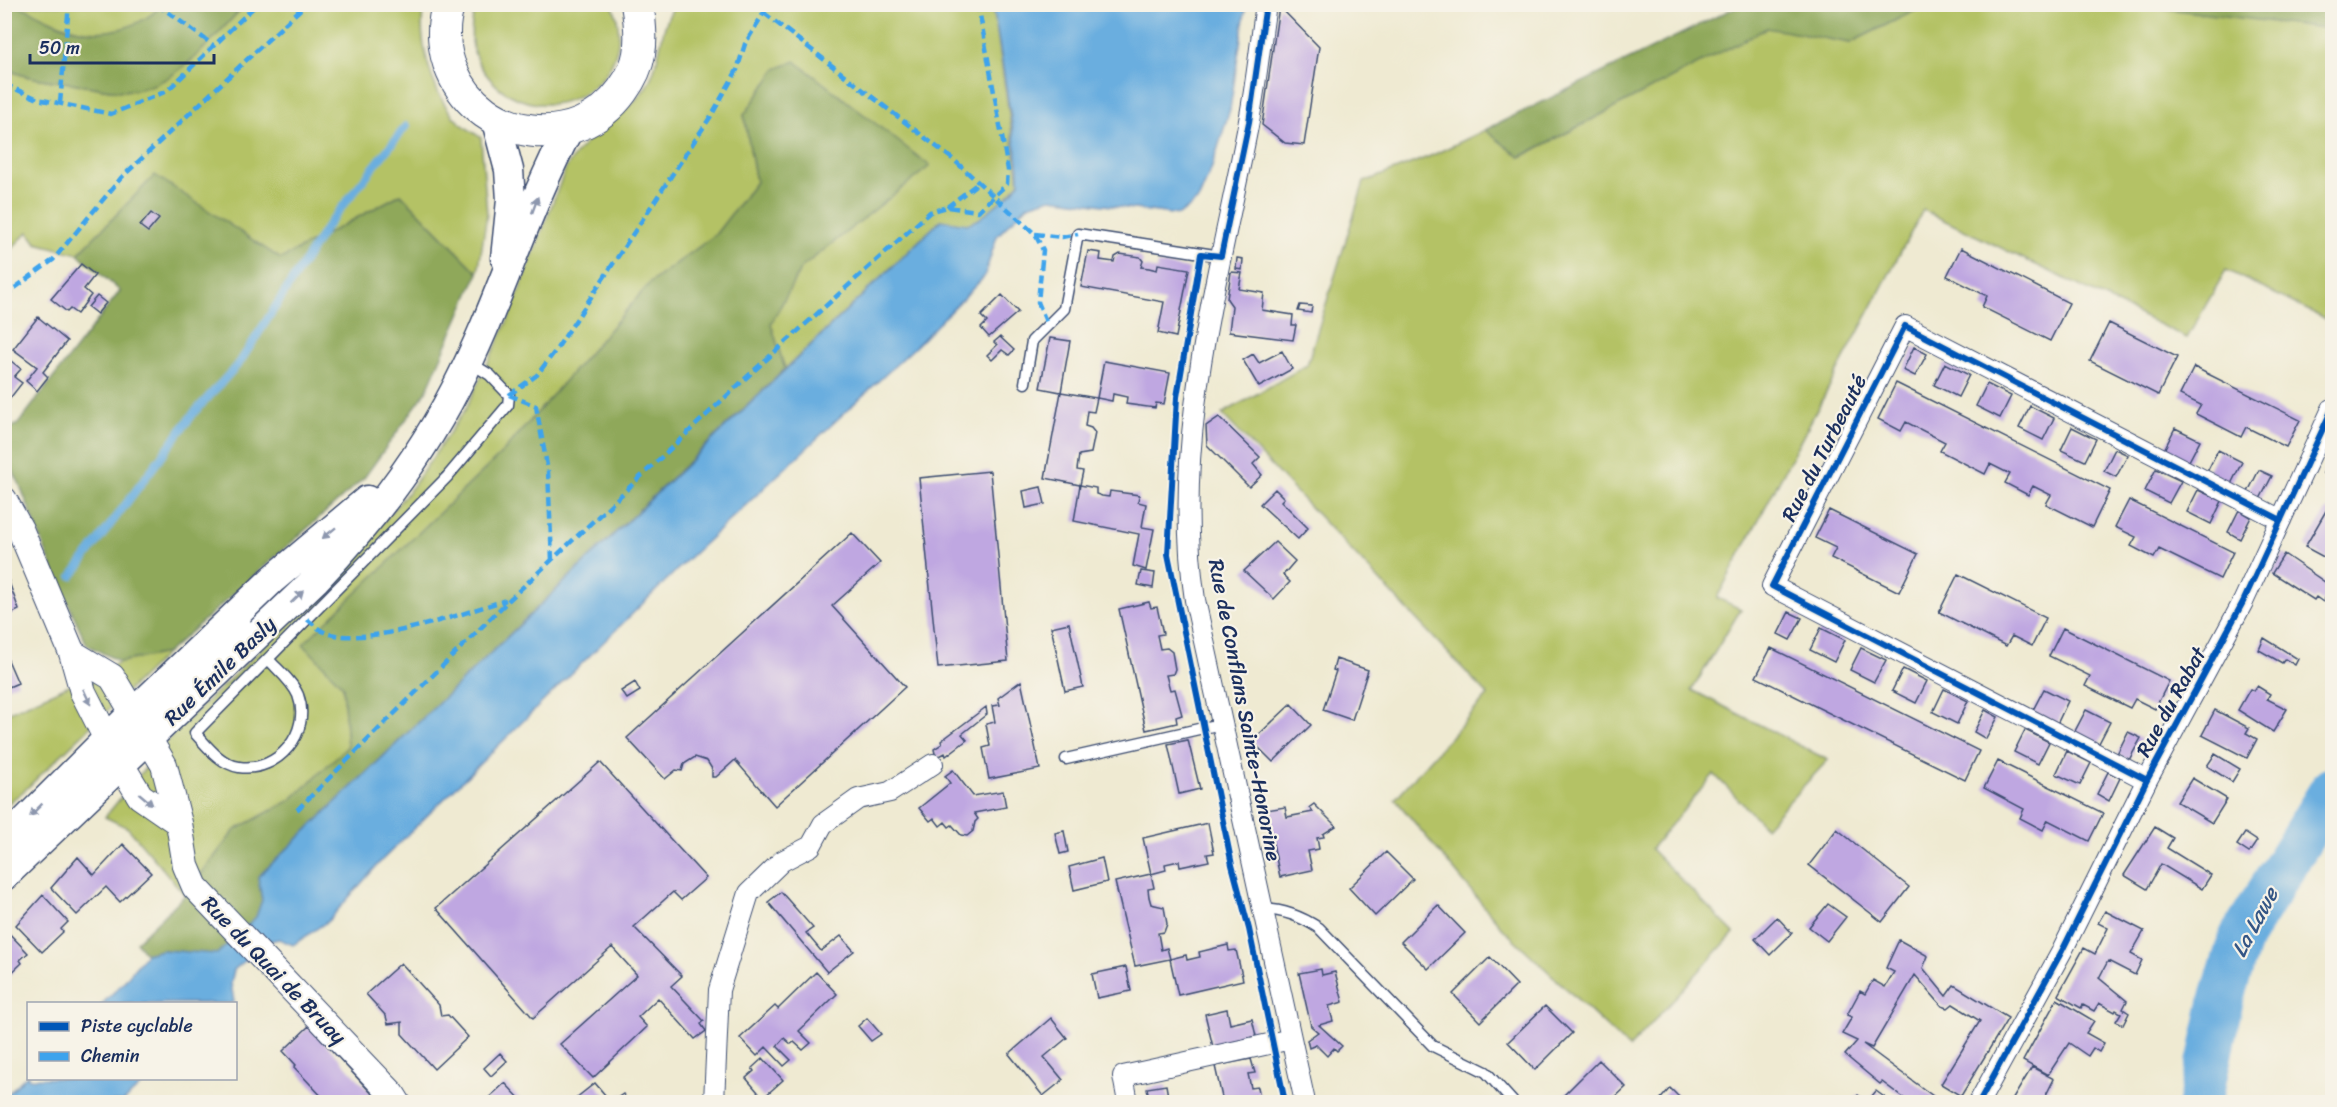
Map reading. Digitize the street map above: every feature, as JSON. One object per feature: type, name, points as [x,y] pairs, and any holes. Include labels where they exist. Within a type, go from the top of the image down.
[{"type":"main road","points":[[446,6],[443,35],[447,61],[458,85],[474,106],[496,121],[520,130],[544,133],[570,129],[594,119],[620,95],[630,81],[639,56],[639,17],[660,4]]},
{"type":"main road","points":[[496,121],[509,170],[511,200],[503,278]]},
{"type":"main road","points":[[503,278],[529,222],[548,170],[570,129]]},
{"type":"main road","name":"Rue Émile Basly","points":[[4,842],[127,740],[342,551],[419,451],[455,390],[469,362],[503,278]]},
{"type":"main road","name":"Rue Émile Basly","points":[[4,876],[61,823],[127,740],[273,579],[350,515],[419,451]]},
{"type":"street","name":"Rue de Conflans Sainte-Honorine","points":[[1266,4],[1249,123],[1221,256],[1193,423],[1187,518],[1195,600],[1305,1102]]},
{"type":"street","name":"Rue du Turbeauté","points":[[2147,780],[1772,586],[1905,326],[2281,520]]},
{"type":"street","name":"Rue du Rabat","points":[[1979,1102],[2062,951],[2147,780],[2243,602],[2332,409]]},
{"type":"street","points":[[4,500],[20,529],[72,653],[84,692],[127,740]]},
{"type":"street","points":[[72,653],[112,677],[140,796],[179,823]]},
{"type":"street","name":"Rue du Quai de Bruay","points":[[127,740],[164,765],[179,823],[186,866],[195,887],[392,1094],[397,1102]]},
{"type":"street","points":[[714,1102],[719,990],[749,893],[782,861],[811,846],[824,824],[858,800],[891,792],[933,764]]},
{"type":"street","points":[[1128,1102],[1123,1076],[1291,1039]]},
{"type":"lane","points":[[1025,383],[1032,341],[1064,309],[1078,234],[1221,256]]},
{"type":"lane","points":[[267,659],[298,694],[302,716],[297,737],[281,756],[259,765],[238,767],[215,755],[195,733],[267,659],[447,477],[508,405],[509,395],[490,375],[469,362]]},
{"type":"lane","points":[[1066,759],[1221,724]]},
{"type":"lane","points":[[1262,909],[1282,910],[1301,916],[1319,928],[1433,1046],[1486,1072],[1513,1102]]},
{"type":"green space","points":[[612,4],[619,33],[614,59],[600,81],[579,96],[555,104],[528,102],[503,91],[477,60],[472,44],[472,28],[477,5]]},
{"type":"green space","points":[[2146,4],[2332,29],[2332,322],[2226,270],[2187,338],[1923,210],[1717,598],[1741,609],[1692,690],[1828,760],[1765,827],[1714,774],[1651,849],[1734,933],[1629,1048],[1502,928],[1395,799],[1488,695],[1222,414],[1307,365],[1364,182],[1433,155],[1485,130],[1521,157],[1767,27],[1850,43],[1926,5]]},
{"type":"green space","points":[[4,5],[25,8],[69,28],[98,32],[139,22],[162,5],[245,5],[196,56],[181,68],[151,86],[126,91],[21,75],[5,68]]},
{"type":"green space","points":[[17,5],[162,5],[145,20],[127,29],[91,32],[54,22]]},
{"type":"green space","points":[[245,5],[424,5],[422,32],[424,47],[438,91],[444,104],[455,118],[481,138],[487,214],[478,273],[401,194],[281,259],[155,176],[78,254],[36,243],[28,232],[5,255],[5,68],[21,75],[110,90],[126,91],[151,86],[167,78],[195,56]]},
{"type":"green space","points":[[675,5],[993,5],[1019,182],[1002,201],[972,223],[959,224],[941,220],[785,369],[771,324],[801,268],[929,166],[744,115],[756,182],[715,235],[650,283],[504,451],[304,644],[343,686],[347,747],[291,800],[235,830],[185,895],[128,828],[105,817],[174,733],[338,575],[413,486],[465,410],[509,318],[565,170],[583,145],[624,112],[643,91],[654,70],[665,26]]},
{"type":"green space","points":[[1740,5],[1926,5],[1850,43],[1767,28],[1520,157],[1485,130]]},
{"type":"green space","points":[[2146,5],[2332,5],[2332,29],[2159,8]]},
{"type":"green space","points":[[795,61],[930,166],[801,268],[771,324],[785,369],[258,877],[262,900],[256,918],[217,955],[162,950],[146,954],[136,942],[185,895],[235,830],[291,800],[347,747],[343,686],[303,644],[504,451],[650,283],[715,235],[756,182],[744,115],[776,69]]},
{"type":"green space","points":[[155,175],[281,259],[401,194],[478,273],[426,392],[364,478],[167,653],[120,662],[87,645],[5,455],[4,432],[18,424],[120,291],[78,254]]},
{"type":"green space","points":[[167,653],[26,789],[5,806],[5,714],[120,662]]},
{"type":"water","points":[[993,5],[1246,5],[1230,109],[1211,170],[1198,200],[1179,215],[1051,198],[1028,205],[997,236],[984,277],[917,345],[687,560],[381,861],[328,921],[293,945],[279,939],[266,942],[234,970],[231,983],[234,1002],[104,1002],[146,954],[162,950],[217,954],[256,917],[262,900],[258,877],[941,220],[967,224],[979,219],[1013,191],[1019,182],[1019,169]]},
{"type":"water","points":[[27,1075],[27,1080],[147,1080],[123,1102],[5,1102],[5,1097]]},
{"type":"building","points":[[1279,6],[1319,47],[1304,145],[1285,143],[1262,125]]},
{"type":"building","points":[[151,213],[159,219],[148,232],[140,226]]},
{"type":"building","points":[[1961,248],[2069,303],[2050,341],[1982,307],[1987,296],[1947,276]]},
{"type":"building","points":[[1088,251],[1101,253],[1100,260],[1114,262],[1115,257],[1120,254],[1140,257],[1143,261],[1141,267],[1157,270],[1158,264],[1189,269],[1176,337],[1158,333],[1164,302],[1081,287]]},
{"type":"building","points":[[1237,258],[1243,259],[1242,270],[1236,269]]},
{"type":"building","points":[[81,264],[95,275],[84,289],[91,295],[77,314],[70,309],[67,312],[51,299]]},
{"type":"building","points":[[1231,272],[1242,273],[1239,289],[1264,293],[1262,310],[1293,315],[1292,325],[1296,325],[1293,340],[1229,332],[1232,306],[1227,299]]},
{"type":"building","points":[[1002,295],[1018,312],[989,337],[981,328],[987,322],[981,316]]},
{"type":"building","points":[[97,296],[106,303],[97,314],[88,307]]},
{"type":"building","points":[[1300,305],[1312,306],[1311,313],[1298,311]]},
{"type":"building","points":[[38,317],[67,341],[43,372],[48,377],[37,391],[26,381],[37,367],[13,349]]},
{"type":"building","points":[[2109,323],[2177,357],[2158,395],[2090,361]]},
{"type":"building","points":[[1000,337],[1014,350],[1009,355],[1002,350],[992,360],[987,355],[997,345],[994,342]]},
{"type":"building","points":[[1050,338],[1070,341],[1061,392],[1040,388]]},
{"type":"building","points":[[1914,347],[1927,354],[1915,376],[1903,370]]},
{"type":"building","points":[[1282,351],[1292,369],[1259,387],[1243,360],[1253,354],[1259,363]]},
{"type":"building","points":[[6,357],[21,369],[14,377],[22,383],[4,406]]},
{"type":"building","points":[[1104,361],[1170,373],[1164,404],[1156,403],[1155,408],[1126,404],[1127,397],[1113,394],[1112,401],[1097,398]]},
{"type":"building","points":[[1945,363],[1969,375],[1958,397],[1934,385]]},
{"type":"building","points":[[2194,367],[2300,420],[2286,447],[2246,427],[2241,437],[2196,414],[2201,405],[2180,395]]},
{"type":"building","points":[[1896,383],[2110,490],[2092,527],[2046,504],[2051,495],[2033,486],[2028,495],[2005,483],[2010,474],[1990,464],[1985,474],[1940,451],[1945,442],[1906,422],[1901,431],[1878,419]]},
{"type":"building","points":[[1987,384],[2011,396],[2000,418],[1976,406]]},
{"type":"building","points":[[1061,392],[1097,398],[1094,412],[1087,411],[1085,426],[1091,428],[1095,433],[1091,453],[1079,455],[1077,470],[1083,471],[1080,485],[1045,478]]},
{"type":"building","points":[[2030,406],[2054,418],[2043,440],[2019,428]]},
{"type":"building","points":[[1219,417],[1260,457],[1253,464],[1262,475],[1249,487],[1207,445],[1206,426]]},
{"type":"building","points":[[2072,427],[2096,439],[2085,461],[2061,450]]},
{"type":"building","points":[[2175,428],[2200,440],[2188,463],[2164,450]]},
{"type":"building","points":[[2115,449],[2128,455],[2116,477],[2104,471]]},
{"type":"building","points":[[2218,450],[2242,462],[2231,484],[2207,472]]},
{"type":"building","points":[[2332,457],[2332,478],[2323,473]]},
{"type":"building","points":[[2156,469],[2181,481],[2169,503],[2145,491]]},
{"type":"building","points":[[2259,470],[2272,476],[2260,499],[2248,492]]},
{"type":"building","points":[[990,471],[1008,661],[938,668],[919,478]]},
{"type":"building","points":[[1080,485],[1096,488],[1096,494],[1102,496],[1109,497],[1110,491],[1139,495],[1138,502],[1146,504],[1142,527],[1154,529],[1146,570],[1133,566],[1139,534],[1074,521]]},
{"type":"building","points":[[1041,487],[1045,504],[1026,508],[1023,491]]},
{"type":"building","points":[[1275,489],[1284,498],[1281,501],[1308,528],[1298,539],[1260,504]]},
{"type":"building","points":[[2198,490],[2222,501],[2211,524],[2187,512]]},
{"type":"building","points":[[2129,500],[2233,552],[2220,579],[2159,549],[2154,558],[2131,546],[2136,537],[2115,527]]},
{"type":"building","points":[[2327,509],[2332,512],[2331,561],[2305,547]]},
{"type":"building","points":[[1829,510],[1918,554],[1899,592],[1831,558],[1836,548],[1815,538]]},
{"type":"building","points":[[2239,510],[2251,517],[2240,539],[2228,532]]},
{"type":"building","points":[[852,533],[880,563],[832,606],[905,687],[775,806],[735,760],[716,777],[712,777],[712,769],[707,761],[695,757],[684,764],[682,771],[676,770],[665,779],[627,738]]},
{"type":"building","points":[[1275,542],[1295,561],[1283,575],[1290,582],[1274,599],[1244,571]]},
{"type":"building","points":[[2284,554],[2332,587],[2323,602],[2316,597],[2314,600],[2272,573]]},
{"type":"building","points":[[5,571],[19,610],[5,617]]},
{"type":"building","points":[[1141,571],[1155,573],[1153,588],[1138,585]]},
{"type":"building","points":[[1958,574],[2046,618],[2032,646],[2012,636],[2006,646],[1939,612]]},
{"type":"building","points":[[1149,602],[1151,608],[1157,607],[1163,634],[1157,635],[1160,649],[1167,648],[1172,652],[1175,669],[1173,674],[1166,675],[1170,690],[1175,689],[1182,715],[1176,717],[1177,723],[1146,730],[1119,609]]},
{"type":"building","points":[[1789,612],[1802,618],[1790,640],[1778,634]]},
{"type":"building","points":[[1069,623],[1083,687],[1065,691],[1051,627]]},
{"type":"building","points":[[1821,628],[1845,640],[1834,662],[1810,650]]},
{"type":"building","points":[[2063,628],[2169,681],[2155,709],[2135,699],[2130,708],[2085,686],[2090,676],[2049,656]]},
{"type":"building","points":[[2264,638],[2298,659],[2295,665],[2285,659],[2282,663],[2259,650]]},
{"type":"building","points":[[1771,648],[1979,751],[1965,780],[1756,677]]},
{"type":"building","points":[[1861,648],[1886,660],[1874,682],[1850,670]]},
{"type":"building","points":[[1336,659],[1368,670],[1352,720],[1323,710],[1336,671],[1333,670]]},
{"type":"building","points":[[8,660],[18,683],[4,689],[4,662]]},
{"type":"building","points":[[1903,669],[1927,681],[1916,703],[1892,691]]},
{"type":"building","points":[[1021,681],[1040,769],[989,779],[983,748],[990,746],[986,724],[995,722],[992,706],[1000,705],[998,698]]},
{"type":"building","points":[[635,682],[640,691],[627,699],[621,691]]},
{"type":"building","points":[[2257,686],[2270,694],[2267,699],[2287,709],[2273,732],[2238,710],[2250,689],[2254,691]]},
{"type":"building","points":[[1944,689],[1968,701],[1957,724],[1933,712]]},
{"type":"building","points":[[2044,689],[2068,701],[2057,724],[2032,712]]},
{"type":"building","points":[[1291,704],[1311,725],[1273,762],[1252,741]]},
{"type":"building","points":[[986,707],[987,714],[962,734],[967,740],[946,756],[945,753],[936,758],[934,749],[942,744],[941,741]]},
{"type":"building","points":[[1985,710],[1998,717],[1986,739],[1974,732]]},
{"type":"building","points":[[2086,710],[2110,722],[2098,745],[2074,733]]},
{"type":"building","points":[[2215,710],[2249,728],[2246,733],[2257,739],[2247,758],[2202,735]]},
{"type":"building","points":[[2025,730],[2049,742],[2038,764],[2014,752]]},
{"type":"building","points":[[2128,732],[2141,738],[2129,760],[2117,754]]},
{"type":"building","points":[[1188,740],[1200,789],[1179,794],[1168,744]]},
{"type":"building","points":[[2067,751],[2091,763],[2080,785],[2056,774]]},
{"type":"building","points":[[2215,754],[2240,769],[2232,782],[2207,766]]},
{"type":"building","points":[[1998,761],[2103,813],[2089,841],[2048,820],[2043,830],[2020,818],[2024,809],[1984,788]]},
{"type":"building","points":[[600,762],[706,878],[681,900],[673,892],[634,927],[682,976],[671,986],[704,1021],[701,1024],[706,1031],[695,1039],[658,998],[638,1017],[647,1027],[593,1078],[560,1044],[637,975],[612,947],[533,1018],[436,908]]},
{"type":"building","points":[[953,770],[973,796],[1003,791],[1006,807],[974,813],[978,819],[973,831],[967,836],[961,835],[952,825],[949,827],[945,822],[940,826],[934,818],[930,821],[919,808],[950,783],[945,776]]},
{"type":"building","points":[[2108,772],[2120,778],[2109,801],[2097,794]]},
{"type":"building","points":[[2192,778],[2227,799],[2212,823],[2177,802]]},
{"type":"building","points":[[1314,804],[1336,826],[1323,834],[1324,837],[1317,838],[1319,849],[1308,851],[1312,870],[1280,877],[1266,810],[1285,807],[1287,817],[1313,812],[1310,807]]},
{"type":"building","points":[[1208,823],[1214,853],[1207,854],[1209,861],[1180,867],[1179,861],[1165,864],[1166,870],[1151,874],[1143,838]]},
{"type":"building","points":[[2155,827],[2173,838],[2167,848],[2211,875],[2202,889],[2161,864],[2147,889],[2124,875]]},
{"type":"building","points":[[1837,829],[1909,887],[1882,922],[1809,865]]},
{"type":"building","points":[[1064,831],[1068,852],[1060,854],[1055,833]]},
{"type":"building","points":[[2245,833],[2257,841],[2249,853],[2237,845]]},
{"type":"building","points":[[123,844],[151,873],[120,902],[106,887],[77,915],[51,888],[78,857],[94,875]]},
{"type":"building","points":[[1386,852],[1413,879],[1375,916],[1349,888]]},
{"type":"building","points":[[1102,858],[1107,882],[1074,890],[1069,867]]},
{"type":"building","points":[[1151,874],[1154,888],[1148,889],[1149,897],[1151,904],[1164,907],[1167,924],[1164,932],[1158,933],[1161,950],[1167,948],[1170,959],[1135,966],[1115,882]]},
{"type":"building","points":[[781,892],[813,928],[806,933],[821,951],[841,936],[854,951],[827,972],[768,902]]},
{"type":"building","points":[[43,895],[68,922],[61,929],[63,932],[42,952],[16,925]]},
{"type":"building","points":[[1828,904],[1846,917],[1827,941],[1809,927]]},
{"type":"building","points":[[1438,905],[1465,933],[1428,969],[1401,942]]},
{"type":"building","points":[[2105,911],[2144,931],[2131,954],[2142,960],[2135,975],[2108,961],[2099,978],[2127,1001],[2123,1009],[2129,1013],[2123,1025],[2116,1021],[2121,1013],[2116,1010],[2115,1012],[2099,1003],[2094,1011],[2083,1005],[2081,1008],[2058,995],[2084,948],[2095,954],[2108,928],[2098,923]]},
{"type":"building","points":[[1777,917],[1792,933],[1770,955],[1755,939]]},
{"type":"building","points":[[4,928],[28,953],[20,960],[22,963],[4,980]]},
{"type":"building","points":[[1899,940],[1928,956],[1923,968],[1946,996],[1954,985],[2008,1018],[1961,1096],[1941,1084],[1980,1021],[1953,1004],[1948,1008],[1942,1006],[1915,975],[1872,1048],[1863,1044],[1941,1102],[1909,1102],[1882,1082],[1880,1084],[1845,1055],[1857,1041],[1842,1034],[1852,1017],[1847,1015],[1860,991],[1865,994],[1873,980],[1885,987],[1894,972],[1886,968]]},
{"type":"building","points":[[1228,945],[1229,951],[1236,950],[1243,980],[1178,995],[1170,959],[1186,955],[1187,960],[1200,957],[1199,952]]},
{"type":"building","points":[[1490,957],[1517,985],[1480,1022],[1453,994]]},
{"type":"building","points":[[401,963],[439,1005],[441,1016],[448,1015],[468,1037],[434,1069],[402,1034],[402,1022],[388,1024],[386,1016],[366,994]]},
{"type":"building","points":[[1126,967],[1131,991],[1097,998],[1092,974]]},
{"type":"building","points":[[1321,969],[1322,975],[1335,972],[1343,1002],[1329,1006],[1333,1021],[1319,1025],[1342,1046],[1337,1051],[1334,1048],[1327,1056],[1316,1045],[1309,1048],[1307,1040],[1318,1032],[1311,1026],[1299,973]]},
{"type":"building","points":[[816,972],[837,994],[799,1031],[811,1043],[803,1050],[794,1042],[791,1044],[784,1038],[777,1046],[791,1060],[784,1066],[766,1047],[757,1056],[740,1038],[775,1006],[778,1009]]},
{"type":"building","points":[[2057,999],[2094,1021],[2086,1033],[2104,1043],[2099,1052],[2093,1048],[2088,1056],[2069,1043],[2048,1075],[2023,1061]]},
{"type":"building","points":[[1545,1006],[1572,1033],[1535,1070],[1508,1042]]},
{"type":"building","points":[[1227,1009],[1230,1024],[1252,1019],[1256,1036],[1213,1047],[1205,1014]]},
{"type":"building","points":[[867,1018],[881,1034],[871,1041],[858,1026]]},
{"type":"building","points":[[1051,1018],[1067,1038],[1044,1057],[1063,1080],[1043,1096],[1009,1054]]},
{"type":"building","points":[[309,1026],[375,1097],[369,1102],[327,1102],[294,1067],[296,1065],[283,1051]]},
{"type":"building","points":[[500,1053],[507,1061],[491,1076],[484,1068]]},
{"type":"building","points":[[763,1058],[783,1080],[763,1098],[746,1078],[754,1071],[752,1068]]},
{"type":"building","points":[[1251,1059],[1255,1073],[1248,1074],[1251,1088],[1258,1087],[1261,1102],[1223,1102],[1215,1066]]},
{"type":"building","points":[[1599,1060],[1626,1087],[1610,1102],[1569,1102],[1563,1096]]},
{"type":"building","points":[[2032,1067],[2054,1079],[2043,1101],[2046,1102],[2011,1102]]},
{"type":"building","points":[[505,1083],[523,1102],[484,1102]]},
{"type":"building","points":[[595,1083],[611,1102],[571,1102]]},
{"type":"building","points":[[1166,1085],[1169,1102],[1150,1102],[1147,1088]]},
{"type":"building","points":[[1670,1088],[1677,1095],[1685,1102],[1658,1102]]},
{"type":"building","points":[[1876,1091],[1891,1102],[1867,1102]]},
{"type":"building","points":[[623,1094],[629,1102],[611,1102]]},
{"type":"building","points":[[1858,1095],[1867,1102],[1852,1102]]},
{"type":"waterway","points":[[72,576],[193,414],[240,362],[327,226],[406,126]]},
{"type":"waterway","name":"La Lawe","points":[[2200,1102],[2223,994],[2241,937],[2332,789]]},
{"type":"marked path","points":[[60,103],[69,4]]},
{"type":"marked path","points":[[157,4],[213,45]]},
{"type":"marked path","points":[[4,84],[38,99],[111,114],[167,91],[257,4]]},
{"type":"marked path","points":[[4,296],[53,260],[121,178],[306,4]]},
{"type":"marked path","points":[[509,395],[537,375],[556,350],[711,116],[737,70],[745,44],[769,4]]},
{"type":"marked path","points":[[297,810],[509,600],[748,376],[930,212],[947,207],[978,211],[1007,184],[1008,170],[978,4]]},
{"type":"marked path","points":[[764,13],[955,161],[1035,234],[1043,250],[1038,302],[1047,324]]},
{"type":"marked path","points":[[947,207],[978,183]]},
{"type":"marked path","points":[[1035,234],[1062,237],[1078,234]]},
{"type":"marked path","points":[[509,395],[536,406],[548,471],[552,560]]},
{"type":"marked path","points":[[307,619],[330,634],[371,635],[394,632],[442,620],[506,600]]},
{"type":"cycle path","points":[[1266,4],[1249,122],[1221,256],[1201,254],[1177,397],[1168,554],[1232,865],[1249,929],[1285,1102]]},
{"type":"cycle path","points":[[2147,780],[1772,586],[1905,326],[2281,520]]},
{"type":"cycle path","points":[[1979,1102],[2062,951],[2147,780],[2243,602],[2332,409]]}]
